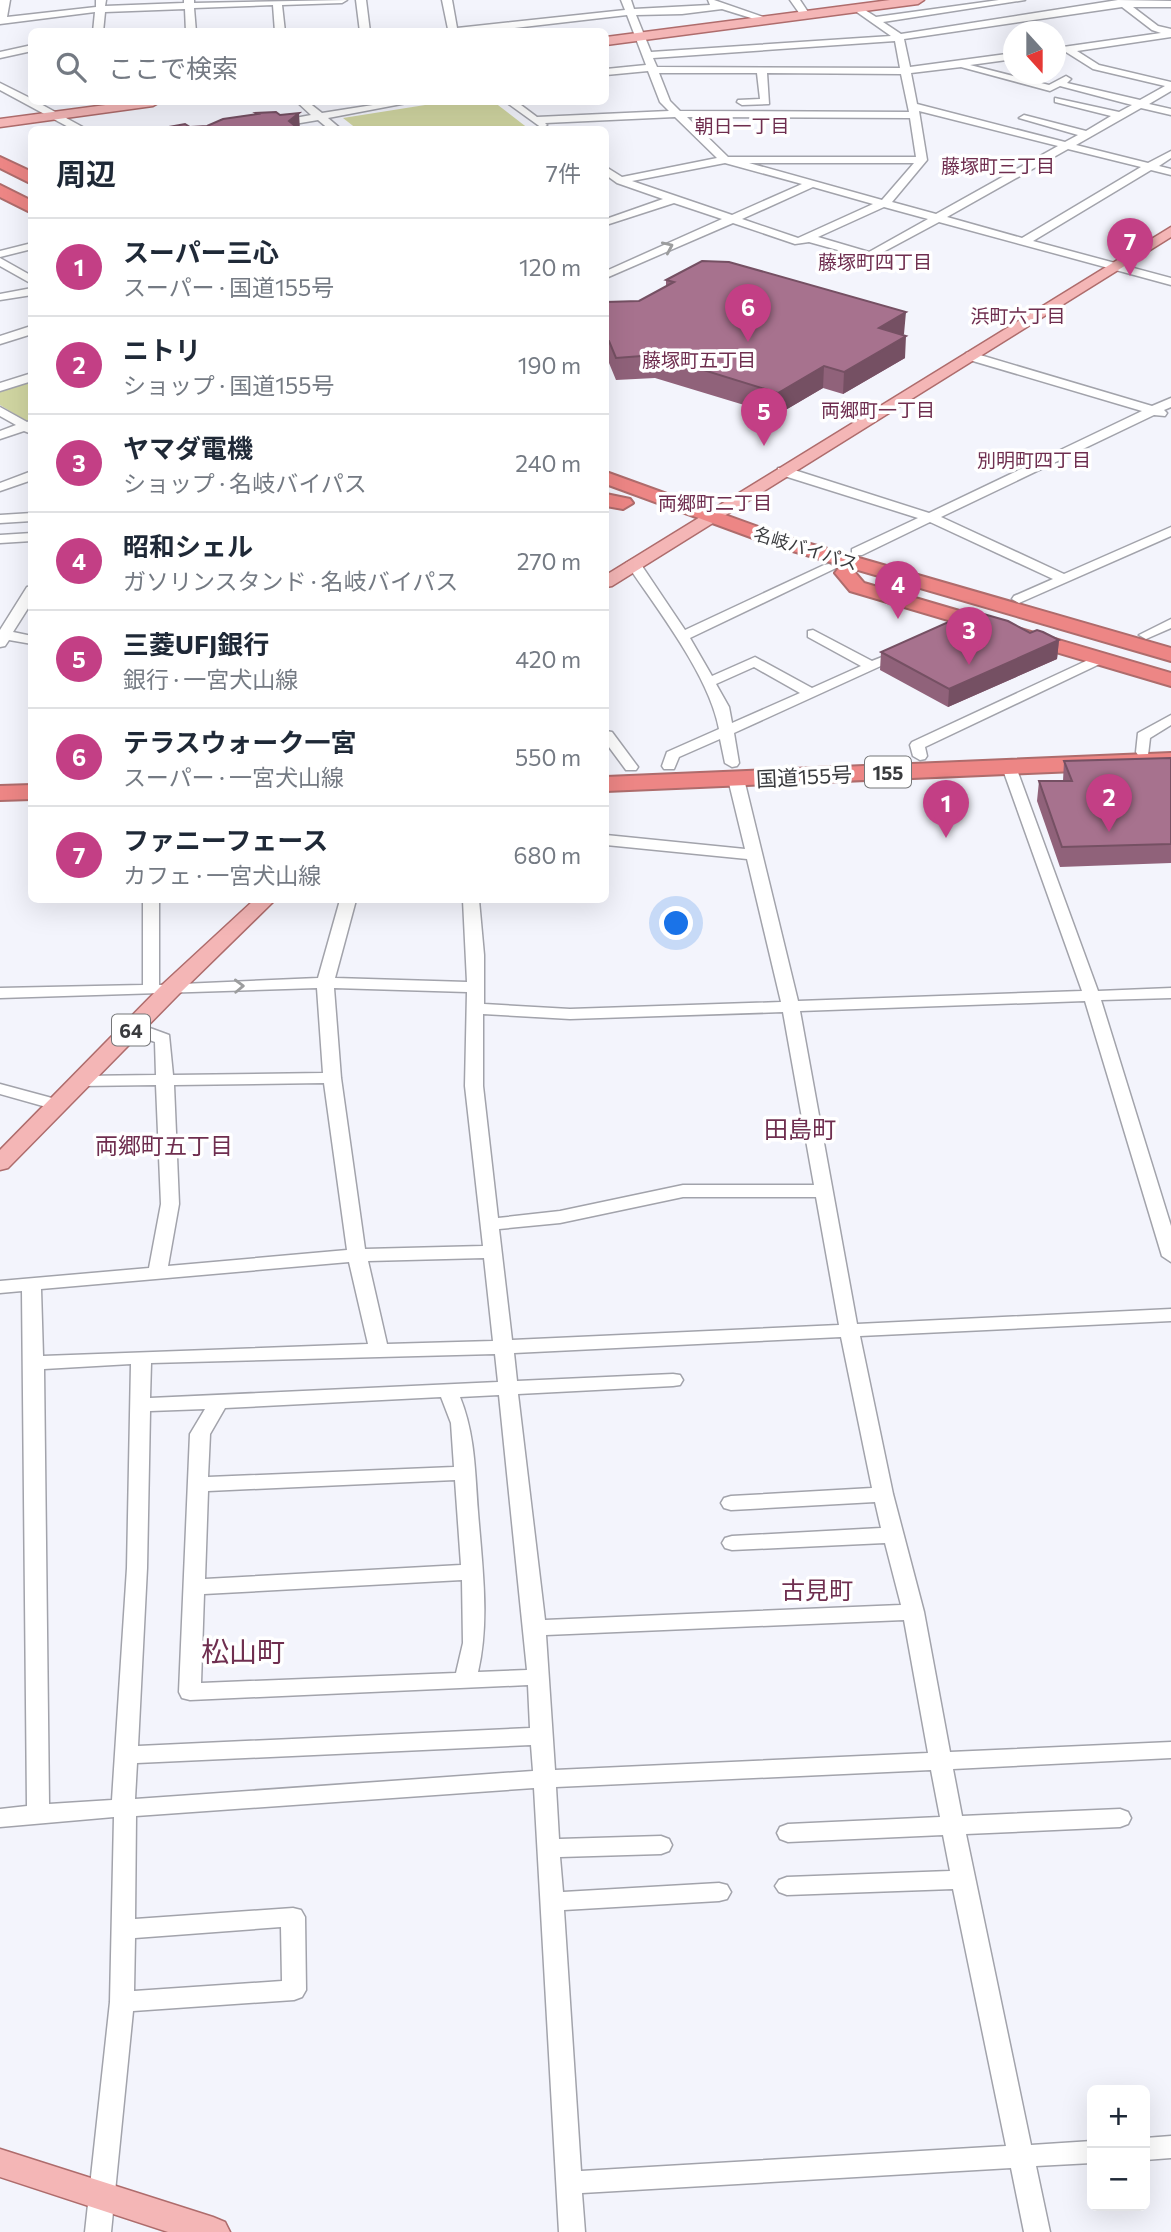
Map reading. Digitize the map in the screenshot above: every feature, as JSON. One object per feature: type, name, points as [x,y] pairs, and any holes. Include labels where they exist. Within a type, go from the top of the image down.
[{"type":"highway","points":[[0,150],[28,164]]},
{"type":"highway","points":[[0,162],[28,178]]},
{"type":"highway","points":[[0,180],[28,195]]},
{"type":"highway","points":[[0,190],[28,206]]},
{"type":"highway","name":"名岐バイパス","points":[[609,479],[700,522],[837,571],[1171,670]]},
{"type":"highway","name":"名岐バイパス","points":[[611,500],[815,551],[1171,655]]},
{"type":"highway","points":[[815,551],[832,549],[857,552],[1171,642]]},
{"type":"highway","points":[[837,571],[857,587],[1171,680]]},
{"type":"highway","name":"国道155号","points":[[609,784],[919,756],[1171,752]]},
{"type":"highway","name":"国道155号","points":[[609,768],[669,766],[734,771],[1009,767],[1171,760]]},
{"type":"highway","points":[[0,793],[28,792]]},
{"type":"highway","points":[[0,808],[28,807]]},
{"type":"main road","points":[[609,41],[918,0]]},
{"type":"main road","points":[[0,123],[54,116],[94,106]]},
{"type":"main road","points":[[609,580],[1171,231]]},
{"type":"main road","name":"64","points":[[0,1163],[133,1028],[161,989],[261,903]]},
{"type":"main road","points":[[0,2163],[213,2232]]},
{"type":"street","points":[[3,5],[1,21],[101,5],[342,0]]},
{"type":"street","points":[[361,0],[364,28]]},
{"type":"street","points":[[447,0],[452,28]]},
{"type":"street","points":[[472,28],[628,5],[705,0],[767,20]]},
{"type":"street","points":[[795,0],[805,15]]},
{"type":"street","points":[[875,20],[1020,0]]},
{"type":"street","points":[[277,1],[280,28]]},
{"type":"street","points":[[647,55],[899,37],[1121,2],[1171,4]]},
{"type":"street","points":[[1121,2],[1154,28],[1171,33]]},
{"type":"street","points":[[189,3],[191,28]]},
{"type":"street","points":[[98,28],[101,5]]},
{"type":"street","points":[[628,5],[682,11],[722,6]]},
{"type":"street","points":[[628,5],[665,102],[725,160],[1026,240],[1171,282]]},
{"type":"street","points":[[857,8],[899,37],[922,160]]},
{"type":"street","points":[[682,11],[705,28]]},
{"type":"street","points":[[1066,49],[1171,33]]},
{"type":"street","points":[[0,54],[28,49]]},
{"type":"street","points":[[1066,52],[1096,67],[1168,90]]},
{"type":"street","points":[[609,72],[652,69],[905,71],[1003,57]]},
{"type":"street","points":[[954,64],[1003,73]]},
{"type":"street","points":[[727,102],[765,102],[762,71]]},
{"type":"street","points":[[1039,84],[1050,88],[1057,84]]},
{"type":"street","points":[[1064,85],[1171,112]]},
{"type":"street","points":[[0,86],[28,102]]},
{"type":"street","points":[[809,238],[870,256],[1168,90]]},
{"type":"street","points":[[1059,100],[1122,116]]},
{"type":"street","points":[[665,102],[690,102]]},
{"type":"street","points":[[34,105],[75,126]]},
{"type":"street","points":[[306,105],[332,126]]},
{"type":"street","points":[[259,126],[387,105]]},
{"type":"street","points":[[515,105],[542,126]]},
{"type":"street","points":[[534,120],[676,114],[913,111],[1067,145],[1171,172]]},
{"type":"street","points":[[1024,118],[1087,134]]},
{"type":"street","points":[[1026,240],[1171,154]]},
{"type":"street","points":[[609,183],[725,160],[922,160]]},
{"type":"street","points":[[609,172],[621,181],[799,243],[886,202],[922,160]]},
{"type":"street","points":[[609,274],[814,183]]},
{"type":"street","points":[[609,221],[674,199]]},
{"type":"street","points":[[0,254],[28,247]]},
{"type":"street","points":[[0,261],[28,278]]},
{"type":"street","points":[[0,298],[28,292]]},
{"type":"street","points":[[0,340],[28,332]]},
{"type":"street","points":[[970,356],[1171,416]]},
{"type":"street","points":[[0,387],[28,378]]},
{"type":"street","points":[[857,552],[1171,402]]},
{"type":"street","points":[[0,411],[28,426]]},
{"type":"street","points":[[0,435],[28,427]]},
{"type":"street","points":[[783,471],[930,517],[1064,579]]},
{"type":"street","points":[[0,486],[28,476]]},
{"type":"street","points":[[0,519],[28,517]]},
{"type":"street","points":[[1019,599],[1171,531]]},
{"type":"street","points":[[0,538],[28,537]]},
{"type":"street","points":[[633,563],[682,636],[722,707],[734,771],[791,1008],[849,1330],[883,1494],[913,1612],[952,1826],[1024,2157],[1037,2232]]},
{"type":"street","points":[[682,636],[837,571]]},
{"type":"street","points":[[28,596],[1,636],[28,639]]},
{"type":"street","points":[[948,633],[974,622]]},
{"type":"street","points":[[1146,635],[1171,623]]},
{"type":"street","points":[[813,634],[871,666]]},
{"type":"street","points":[[669,766],[671,755],[909,650]]},
{"type":"street","points":[[919,756],[917,745],[1101,658]]},
{"type":"street","points":[[708,683],[755,661],[811,694]]},
{"type":"street","points":[[1143,752],[1143,737],[1171,719]]},
{"type":"street","points":[[609,738],[631,767]]},
{"type":"street","points":[[1009,767],[1092,997],[1171,1256]]},
{"type":"street","points":[[609,840],[754,855]]},
{"type":"street","points":[[151,903],[161,989]]},
{"type":"street","points":[[347,903],[325,983],[332,1078],[357,1255],[379,1352]]},
{"type":"street","points":[[471,903],[477,988],[474,1086],[506,1347],[536,1628],[547,1848],[572,2232]]},
{"type":"street","points":[[0,992],[325,983],[477,988]]},
{"type":"street","points":[[477,1009],[570,1014],[1171,993]]},
{"type":"street","points":[[133,1028],[163,1039],[170,1204],[158,1272]]},
{"type":"street","points":[[81,1081],[332,1078]]},
{"type":"street","points":[[0,1089],[57,1105]]},
{"type":"street","points":[[491,1224],[560,1217],[682,1191],[822,1191]]},
{"type":"street","points":[[0,1287],[357,1255],[494,1252]]},
{"type":"street","points":[[31,1284],[38,1814]]},
{"type":"street","points":[[34,1363],[141,1357],[506,1347],[1171,1315]]},
{"type":"street","points":[[98,2232],[122,2002],[123,1806],[137,1568],[141,1357]]},
{"type":"street","points":[[140,1405],[673,1380]]},
{"type":"street","points":[[447,1390],[461,1423],[472,1572],[474,1643],[465,1681]]},
{"type":"street","points":[[219,1401],[201,1434],[190,1692],[539,1677]]},
{"type":"street","points":[[198,1484],[465,1473]]},
{"type":"street","points":[[731,1503],[883,1494]]},
{"type":"street","points":[[732,1543],[893,1535]]},
{"type":"street","points":[[194,1587],[472,1572]]},
{"type":"street","points":[[536,1628],[913,1612]]},
{"type":"street","points":[[125,1755],[541,1735]]},
{"type":"street","points":[[0,1818],[123,1806],[543,1779],[940,1763],[1171,1750]]},
{"type":"street","points":[[788,1833],[1120,1818]]},
{"type":"street","points":[[547,1848],[661,1845]]},
{"type":"street","points":[[787,1886],[963,1880]]},
{"type":"street","points":[[551,1902],[719,1892]]},
{"type":"street","points":[[122,2002],[295,1990],[293,1917],[124,1929]]},
{"type":"street","points":[[1150,2149],[1171,2147]]},
{"type":"street","points":[[569,2183],[1087,2152]]},
{"type":"green space","points":[[425,105],[498,105],[525,126],[353,126],[343,118]]},
{"type":"green space","points":[[28,382],[28,420],[0,405],[0,391]]},
{"type":"building","points":[[256,113],[299,113],[289,121],[295,126],[207,126],[223,119],[258,114]]},
{"type":"building","points":[[702,261],[729,262],[906,312],[879,328],[906,336],[844,372],[824,366],[778,393],[655,355],[616,358],[609,341],[609,302],[639,301],[674,282],[666,280]]},
{"type":"building","points":[[973,611],[1008,621],[1030,633],[1037,630],[1059,640],[949,689],[881,652]]},
{"type":"building","points":[[1171,758],[1171,844],[1062,847],[1039,781],[1072,781],[1064,761]]},
{"type":"place","name":"ファニーフェース","points":[[1130,276]]},
{"type":"place","name":"テラスウォーク一宮","points":[[748,342]]},
{"type":"place","name":"三菱UFJ銀行","points":[[764,446]]},
{"type":"place","name":"昭和シェル","points":[[898,619]]},
{"type":"place","name":"ヤマダ電機","points":[[969,665]]},
{"type":"place","name":"ニトリ","points":[[1109,832]]},
{"type":"place","name":"スーパー三心","points":[[946,838]]},
{"type":"district","name":"朝日一丁目","points":[[742,125]]},
{"type":"district","name":"藤塚町三丁目","points":[[998,165]]},
{"type":"district","name":"藤塚町四丁目","points":[[875,261]]},
{"type":"district","name":"浜町六丁目","points":[[1018,315]]},
{"type":"district","name":"藤塚町五丁目","points":[[699,359]]},
{"type":"district","name":"両郷町一丁目","points":[[878,409]]},
{"type":"district","name":"別明町四丁目","points":[[1034,459]]},
{"type":"district","name":"両郷町二丁目","points":[[715,502]]},
{"type":"district","name":"田島町","points":[[800,1128]]},
{"type":"district","name":"両郷町五丁目","points":[[164,1145]]},
{"type":"district","name":"古見町","points":[[817,1589]]},
{"type":"district","name":"松山町","points":[[243,1651]]}]
